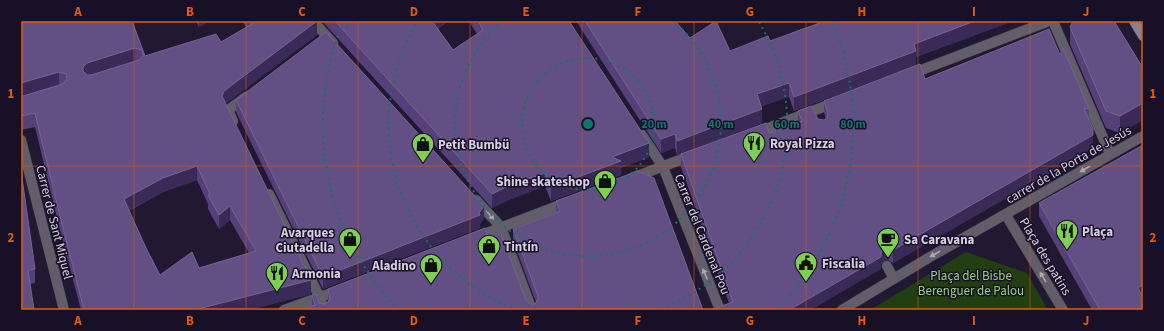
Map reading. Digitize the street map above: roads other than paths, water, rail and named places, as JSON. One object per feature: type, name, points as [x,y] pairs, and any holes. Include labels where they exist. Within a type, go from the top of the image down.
[{"type":"street","points":[[313,21],[324,39],[337,48]]},
{"type":"street","points":[[903,77],[1049,21]]},
{"type":"street","points":[[1053,21],[1110,154]]},
{"type":"street","points":[[1134,21],[1143,36]]},
{"type":"street","points":[[238,131],[228,110],[253,92]]},
{"type":"street","points":[[743,137],[845,99]]},
{"type":"street","points":[[815,110],[820,120]]},
{"type":"street","name":"Carrer del Cardenal Pou","points":[[637,127],[663,167],[720,310]]},
{"type":"street","name":"carrer de la Porta de Jesús","points":[[1006,215],[1143,136]]},
{"type":"street","name":"Carrer de Sant Miquel","points":[[21,140],[64,310]]},
{"type":"street","points":[[626,181],[699,153]]},
{"type":"street","points":[[266,187],[320,298],[324,310]]},
{"type":"street","points":[[469,193],[501,227],[532,310]]},
{"type":"street","points":[[465,241],[574,200]]},
{"type":"street","points":[[842,310],[930,257],[1006,215]]},
{"type":"street","name":"Plaça des patins","points":[[1006,215],[1063,310]]},
{"type":"street","points":[[887,266],[894,279]]},
{"type":"street","points":[[284,310],[320,298],[349,286]]},
{"type":"place","name":"Royal Pizza","points":[[754,162]]},
{"type":"place","name":"Petit Bumbü","points":[[423,164]]},
{"type":"place","name":"Shine skateshop","points":[[605,200]]},
{"type":"place","name":"Plaça","points":[[1067,250]]},
{"type":"place","name":"Avarques Ciutadella","points":[[350,258]]},
{"type":"place","name":"Sa Caravana","points":[[888,258]]},
{"type":"place","name":"Tintín","points":[[489,266]]},
{"type":"place","name":"Fiscalia","points":[[806,282]]},
{"type":"place","name":"Aladino","points":[[431,284]]},
{"type":"place","name":"Armonia","points":[[277,292]]},
{"type":"park label","name":"Plaça del Bisbe Berenguer de Palou","points":[[971,282]]}]
